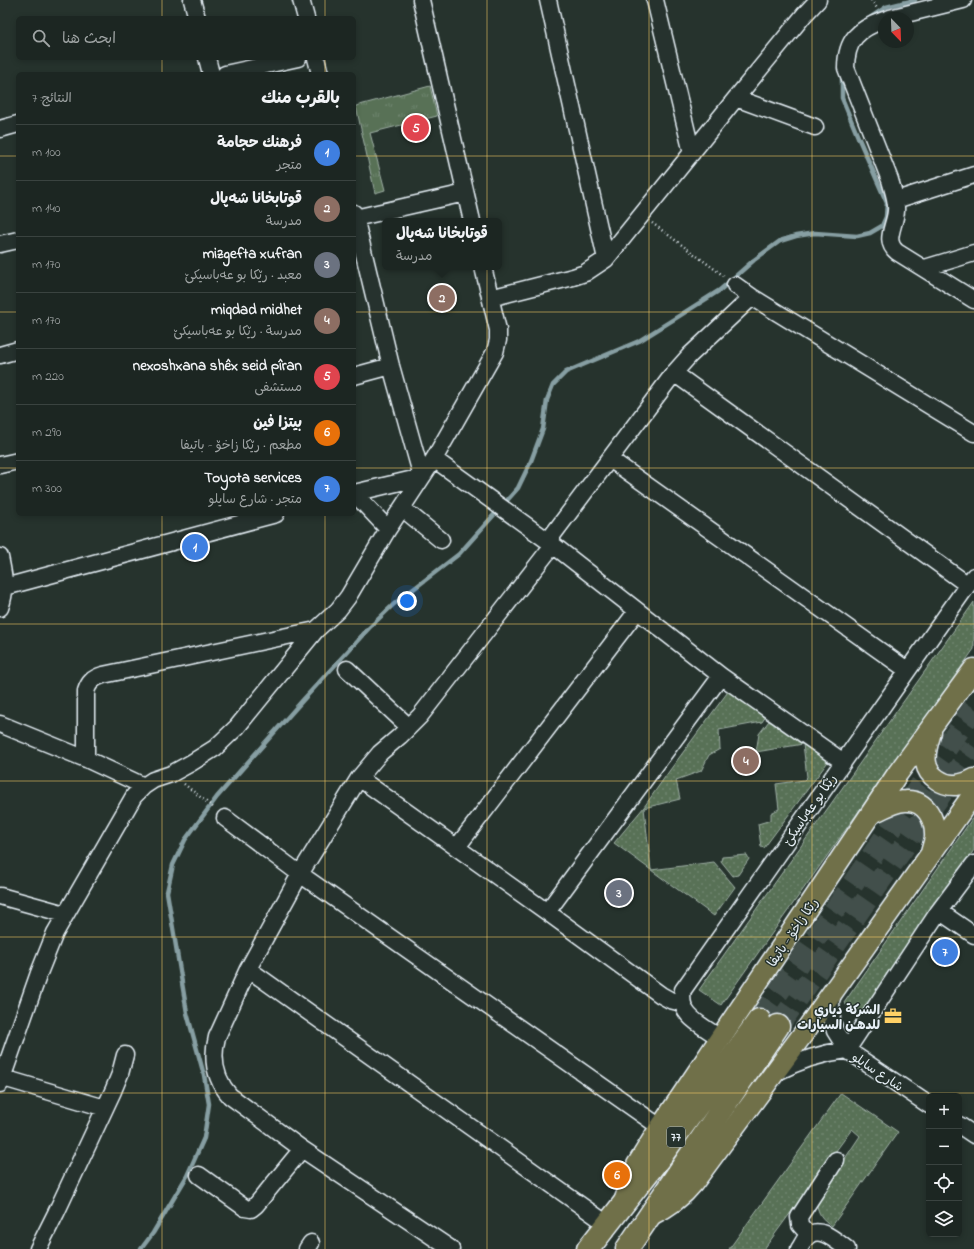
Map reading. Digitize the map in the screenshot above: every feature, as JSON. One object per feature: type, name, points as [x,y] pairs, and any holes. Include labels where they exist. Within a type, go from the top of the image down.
[{"type":"highway","name":"رێکا زاخۆ - باتیفا","points":[[588,1249],[695,1111],[769,1023],[651,1215],[627,1249]]},
{"type":"main road","name":"رێکا زاخۆ - باتیفا","points":[[624,1203],[637,1165],[660,1127],[898,773],[974,669]]},
{"type":"main road","points":[[932,726],[926,758],[928,770],[940,781],[947,784],[956,785],[974,779]]},
{"type":"main road","points":[[651,1215],[674,1202],[684,1193],[834,991],[974,793]]},
{"type":"main road","points":[[871,814],[888,805],[906,800],[922,805],[932,818],[935,837],[930,855]]},
{"type":"street","points":[[192,0],[196,16]]},
{"type":"street","points":[[301,0],[305,16]]},
{"type":"street","points":[[421,0],[471,218]]},
{"type":"street","points":[[548,0],[606,259]]},
{"type":"street","points":[[655,0],[692,153]]},
{"type":"street","points":[[490,298],[573,277],[585,272],[606,259],[736,98],[818,0]]},
{"type":"street","points":[[914,12],[963,0]]},
{"type":"street","points":[[878,22],[869,25],[859,33],[851,43],[846,55],[846,68],[890,180],[896,200],[896,212],[890,243],[897,252],[974,300]]},
{"type":"street","points":[[208,60],[210,72]]},
{"type":"street","points":[[234,72],[289,60]]},
{"type":"street","points":[[316,60],[320,72]]},
{"type":"street","points":[[736,98],[815,127]]},
{"type":"street","points":[[0,129],[16,125]]},
{"type":"street","points":[[896,200],[974,175]]},
{"type":"street","points":[[356,215],[465,193]]},
{"type":"street","points":[[356,219],[392,366],[422,477]]},
{"type":"street","points":[[0,244],[16,240]]},
{"type":"street","points":[[924,268],[974,253]]},
{"type":"street","points":[[105,1108],[1,1079],[55,933],[134,796],[152,780],[171,774],[215,748],[237,727],[316,630],[338,610],[348,597],[388,529],[434,458],[495,352],[498,340],[498,330],[484,270]]},
{"type":"street","points":[[735,285],[752,297],[974,433]]},
{"type":"street","points":[[451,1249],[302,1148],[230,1096],[223,1088],[215,1069],[214,1053],[217,1038],[248,969],[300,874],[359,778],[380,753],[410,727],[551,543],[610,459],[674,373],[690,355],[752,297]]},
{"type":"street","points":[[0,355],[16,351]]},
{"type":"street","points":[[356,375],[392,366]]},
{"type":"street","points":[[674,373],[971,580]]},
{"type":"street","points":[[434,458],[551,543],[721,676],[842,761]]},
{"type":"street","points":[[610,459],[907,670]]},
{"type":"street","points":[[0,465],[16,461]]},
{"type":"street","points":[[356,493],[422,477]]},
{"type":"street","points":[[356,495],[388,529]]},
{"type":"street","points":[[402,508],[442,540]]},
{"type":"street","points":[[5,587],[269,516]]},
{"type":"street","points":[[0,557],[5,587],[4,599],[0,608]]},
{"type":"street","name":"رێكا بو عه‌باسيكێ","points":[[682,1003],[683,990],[686,985],[842,761],[971,580]]},
{"type":"street","points":[[457,846],[637,611]]},
{"type":"street","points":[[86,759],[86,692],[88,684],[94,678],[316,630]]},
{"type":"street","points":[[347,669],[410,727]]},
{"type":"street","points":[[547,912],[721,676]]},
{"type":"street","points":[[0,724],[86,759],[144,786]]},
{"type":"street","points":[[359,778],[457,846],[660,995],[670,1000],[682,1003],[687,1014],[720,1038]]},
{"type":"street","points":[[221,814],[300,874],[660,1127]]},
{"type":"street","points":[[847,1050],[940,911],[974,864]]},
{"type":"street","points":[[0,896],[66,914]]},
{"type":"street","points":[[940,911],[974,935]]},
{"type":"street","points":[[248,969],[607,1224]]},
{"type":"street","name":"شارع سايلو","points":[[834,991],[831,1006],[832,1021],[835,1031],[847,1050],[926,1103]]},
{"type":"street","name":"شارع سايلو","points":[[774,1073],[816,1055],[847,1050]]},
{"type":"street","points":[[38,1249],[105,1108],[120,1074],[125,1055]]},
{"type":"street","points":[[962,1127],[974,1135]]},
{"type":"street","points":[[199,1175],[245,1208],[251,1209],[256,1206],[302,1148]]},
{"type":"street","points":[[809,1235],[800,1225],[799,1217],[836,1160]]},
{"type":"street","points":[[799,1249],[809,1235],[818,1232],[823,1233],[848,1249]]},
{"type":"path","points":[[642,216],[735,285]]},
{"type":"path","points":[[186,786],[221,814]]},
{"type":"green space","points":[[430,86],[437,116],[370,133],[385,190],[375,193],[356,106]]},
{"type":"green space","points":[[974,602],[974,649],[721,1005],[699,990]]},
{"type":"green space","points":[[730,689],[766,716],[762,722],[719,730],[720,749],[709,755],[701,771],[676,780],[680,799],[644,808],[651,870],[714,862],[735,887],[714,916],[614,843],[644,807]]},
{"type":"green space","points":[[772,717],[830,759],[764,848],[761,847],[758,824],[771,820],[771,813],[779,809],[776,784],[804,780],[807,777],[803,744],[756,752],[759,734]]},
{"type":"green space","points":[[974,816],[974,850],[861,1015],[844,1003]]},
{"type":"green space","points":[[747,855],[749,859],[738,875],[733,876],[721,861],[722,857]]},
{"type":"green space","points":[[841,1093],[898,1132],[832,1226],[821,1216],[816,1202],[860,1136],[852,1129],[764,1249],[729,1249]]},
{"type":"waterway","points":[[868,19],[886,7],[915,0]]},
{"type":"waterway","points":[[141,1249],[153,1233],[187,1176],[204,1138],[209,1104],[204,1075],[187,1013],[167,892],[173,865],[185,840],[217,797],[369,628],[394,604],[459,554],[518,488],[531,461],[543,429],[547,400],[553,385],[566,372],[639,341],[720,290],[754,260],[780,241],[796,236],[815,233],[857,236],[870,233],[882,226],[886,217],[887,203],[842,98],[842,72]]},
{"type":"tunnel","points":[[759,1020],[974,708]]},
{"type":"tunnel","points":[[778,1026],[974,747]]},
{"type":"place","name":"nexoshxana shêx seid pîran","points":[[416,128]]},
{"type":"place","name":"قوتابخانا شەپال","points":[[442,298]]},
{"type":"place","name":"فرهنك حجامة","points":[[195,547]]},
{"type":"place","name":"miqdad midhet","points":[[746,761]]},
{"type":"place","name":"mizgefta xufran","points":[[619,893]]},
{"type":"place","name":"Toyota services","points":[[945,952]]},
{"type":"place","name":"الشركة دياري للدهـن السيارات","points":[[893,1016]]},
{"type":"place","name":"بيتزا فين","points":[[617,1175]]}]
